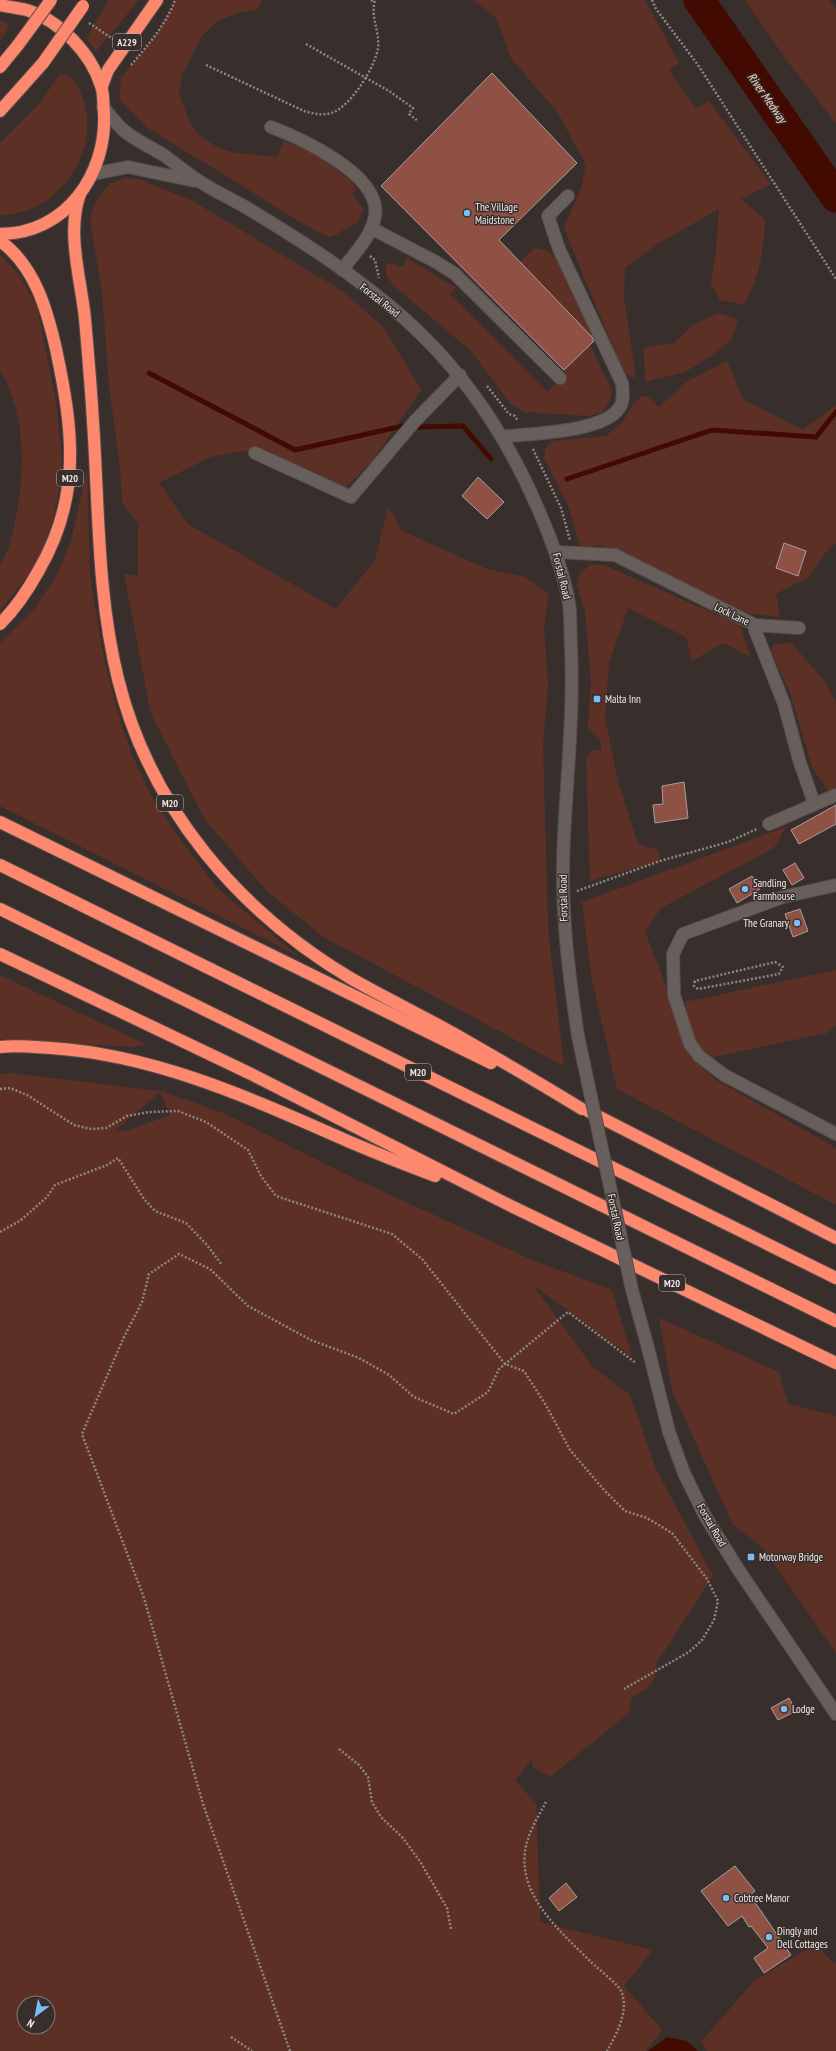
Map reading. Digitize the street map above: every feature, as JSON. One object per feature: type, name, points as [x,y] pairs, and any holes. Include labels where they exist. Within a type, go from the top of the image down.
[{"type":"highway","points":[[0,67],[51,0]]},
{"type":"highway","name":"A229","points":[[102,86],[108,70],[157,0]]},
{"type":"highway","points":[[0,111],[42,63],[85,3]]},
{"type":"highway","points":[[0,5],[28,11],[54,25],[77,44],[85,53],[102,86],[103,107],[102,147],[93,174],[80,194],[57,215],[41,225],[23,231],[0,234]]},
{"type":"highway","name":"M20","points":[[80,194],[75,210],[74,231],[85,319],[103,596],[116,666],[130,716],[140,746],[168,800],[187,830],[221,873],[253,905],[286,934],[352,978],[457,1035],[582,1109]]},
{"type":"highway","name":"M20","points":[[0,241],[16,255],[24,265],[48,315],[64,389],[71,455],[66,502],[46,559],[21,602],[0,624]]},
{"type":"highway","name":"M20","points":[[0,822],[582,1109],[836,1238]]},
{"type":"highway","name":"M20","points":[[0,865],[836,1278]]},
{"type":"highway","points":[[0,909],[836,1321]]},
{"type":"highway","name":"M20","points":[[0,954],[249,1074],[506,1204],[836,1363]]},
{"type":"highway","name":"M20","points":[[0,1047],[36,1047],[92,1052],[123,1057],[190,1076],[225,1088],[352,1143],[506,1204]]},
{"type":"street","name":"Forstal Road","points":[[103,107],[123,130],[202,183],[275,226],[342,270],[406,320],[460,375],[502,437],[527,482],[556,552],[569,604],[572,668],[571,739],[564,838],[563,896],[565,937],[578,1036],[632,1290],[669,1432],[684,1473],[705,1516],[738,1569],[836,1714]]},
{"type":"street","points":[[271,127],[322,150],[358,178],[371,197],[376,214],[371,228],[342,270]]},
{"type":"street","name":"Forstal Road","points":[[93,174],[128,167],[202,183]]},
{"type":"street","points":[[502,437],[526,433],[560,431],[588,426],[606,419],[615,412],[620,406],[622,399],[622,383],[559,249],[548,216],[568,196]]},
{"type":"street","points":[[371,228],[431,259],[455,274],[560,378]]},
{"type":"street","points":[[255,453],[351,497],[416,421],[460,375]]},
{"type":"street","name":"Lock Lane","points":[[556,552],[574,551],[615,555],[755,625],[755,630],[784,704],[800,763],[814,803]]},
{"type":"street","points":[[755,625],[799,628]]},
{"type":"street","points":[[769,824],[814,803],[836,795]]},
{"type":"street","points":[[836,885],[783,898],[683,934],[673,954],[674,995],[690,1044],[699,1056],[724,1075],[836,1134]]},
{"type":"path","points":[[129,67],[156,35],[175,0]]},
{"type":"path","points":[[206,65],[286,103],[314,114],[325,114],[339,109],[354,95],[374,62],[378,48],[376,28],[373,20],[375,1],[371,0]]},
{"type":"path","points":[[652,0],[656,9],[698,65],[836,279]]},
{"type":"path","points":[[306,44],[389,91],[413,108],[410,114],[418,121]]},
{"type":"path","points":[[526,433],[561,508],[574,551]]},
{"type":"path","points":[[563,896],[660,862],[728,842],[769,824]]},
{"type":"path","points":[[775,962],[783,967],[779,974],[698,989],[694,986],[695,981],[775,962]]},
{"type":"path","points":[[0,1089],[10,1088],[27,1095],[74,1124],[91,1129],[106,1128],[127,1116],[148,1112],[178,1111],[206,1122],[248,1150],[261,1176],[276,1196],[392,1234],[422,1259],[505,1364],[524,1371],[547,1407],[570,1450],[604,1490],[625,1511],[648,1518],[672,1533],[707,1579],[718,1601],[714,1620],[702,1640],[690,1652],[624,1689]]},
{"type":"path","points":[[0,1232],[21,1220],[47,1197],[55,1185],[107,1165],[118,1158],[144,1199],[154,1211],[186,1223],[208,1245],[222,1265]]},
{"type":"path","points":[[290,2051],[203,1804],[144,1598],[82,1434],[123,1339],[142,1302],[149,1274],[179,1254],[210,1269],[248,1306],[311,1340],[359,1358],[389,1375],[414,1397],[454,1414],[488,1392],[499,1369],[568,1312],[654,1377]]},
{"type":"path","points":[[339,1749],[359,1765],[368,1777],[372,1802],[381,1817],[403,1838],[425,1869],[447,1908],[451,1928]]},
{"type":"path","points":[[546,1802],[533,1827],[525,1852],[526,1880],[545,1914],[564,1935],[621,1991],[625,2008],[615,2037],[607,2051]]},
{"type":"path","points":[[232,2037],[252,2051]]},
{"type":"shaded area","points":[[109,0],[139,0],[96,51],[86,39]]},
{"type":"shaded area","points":[[176,0],[262,0],[257,9],[237,13],[216,22],[201,37],[182,75],[179,94],[190,123],[200,136],[217,147],[235,153],[278,157],[283,141],[316,154],[353,183],[356,190],[352,193],[363,209],[358,222],[331,237],[312,229],[148,128],[119,99],[121,78],[156,35]]},
{"type":"shaded area","points":[[473,0],[645,0],[679,63],[669,70],[696,109],[709,101],[771,184],[741,199],[765,219],[760,264],[744,305],[720,300],[711,284],[716,250],[719,209],[656,245],[625,268],[624,297],[636,378],[624,374],[564,228],[581,188],[586,165],[558,113],[511,58],[496,18]]},
{"type":"shaded area","points":[[745,0],[829,0],[836,9],[836,123],[785,58]]},
{"type":"shaded area","points":[[0,21],[7,23],[9,27],[0,41]]},
{"type":"shaded area","points":[[60,74],[69,77],[74,81],[82,96],[87,117],[86,138],[81,158],[71,176],[57,192],[40,204],[21,212],[0,215],[0,143],[39,104]]},
{"type":"shaded area","points":[[126,178],[141,180],[191,200],[344,292],[385,329],[421,390],[373,460],[344,489],[257,449],[210,457],[159,483],[188,524],[336,609],[375,560],[388,506],[402,531],[485,568],[525,577],[549,594],[544,627],[548,686],[543,744],[548,928],[564,1066],[322,936],[267,891],[205,820],[151,714],[124,574],[138,576],[138,523],[122,503],[121,478],[109,385],[102,292],[90,221],[94,205],[101,194],[111,183]]},
{"type":"shaded area","points":[[535,248],[548,251],[558,261],[595,340],[520,262]]},
{"type":"shaded area","points":[[0,255],[18,273],[37,307],[56,402],[62,457],[61,477],[54,516],[44,547],[31,571],[0,611],[0,566],[8,549],[15,520],[19,499],[22,461],[19,423],[15,405],[9,387],[0,371]]},
{"type":"shaded area","points":[[407,258],[456,288],[450,294],[547,392],[565,375],[564,370],[590,345],[612,391],[609,403],[602,413],[588,416],[524,412],[511,404],[471,351],[393,285],[386,275],[386,265],[392,263],[403,267]]},
{"type":"shaded area","points":[[717,313],[738,319],[732,339],[710,357],[685,372],[646,382],[643,348],[674,343],[693,325]]},
{"type":"shaded area","points":[[727,361],[744,400],[803,430],[836,405],[836,543],[825,553],[809,577],[776,594],[780,617],[744,613],[601,545],[581,548],[568,505],[544,458],[546,448],[551,441],[606,436],[622,423],[633,404],[641,397],[647,396],[659,407],[686,382]],"holes":[[[784,543],[806,551],[798,575],[776,568]]]},
{"type":"shaded area","points":[[87,469],[90,576],[102,649],[117,711],[132,755],[152,797],[175,832],[217,888],[298,956],[0,806],[0,643],[34,609],[56,577],[71,542]]},
{"type":"shaded area","points":[[591,564],[604,565],[740,625],[751,657],[723,643],[692,661],[686,637],[628,608],[609,663],[605,718],[618,781],[638,844],[658,850],[660,861],[590,881],[586,757],[594,750],[602,751],[600,740],[588,729],[591,682],[585,611],[577,585],[579,575]]},
{"type":"shaded area","points":[[791,643],[824,680],[836,702],[836,789],[829,791],[813,769],[790,693],[771,651],[774,644]]},
{"type":"shaded area","points":[[786,827],[774,848],[661,908],[645,932],[672,1001],[691,1058],[716,1080],[836,1148],[836,1205],[617,1089],[591,975],[582,902]]},
{"type":"shaded area","points":[[836,970],[836,1025],[827,1033],[709,1058],[693,1042],[685,1002]]},
{"type":"shaded area","points":[[0,975],[145,1044],[132,1047],[0,1039]]},
{"type":"shaded area","points":[[9,1073],[161,1091],[223,1113],[349,1176],[530,1259],[612,1290],[632,1357],[533,1285],[592,1366],[630,1395],[656,1469],[713,1576],[656,1664],[655,1677],[653,1681],[650,1685],[631,1698],[629,1713],[550,1777],[533,1767],[532,1759],[515,1781],[536,1803],[540,1922],[653,1950],[624,1986],[662,2030],[646,2051],[0,2051],[0,1074]],"holes":[[[160,1092],[170,1115],[126,1131],[114,1131]]]},
{"type":"shaded area","points":[[659,1318],[779,1372],[788,1404],[836,1416],[836,1653],[763,1548],[733,1525],[672,1390]]},
{"type":"shaded area","points":[[816,1944],[834,1964],[836,1962],[836,2051],[707,2051],[701,2042],[754,1981]]},
{"type":"shaded area","points":[[667,2037],[687,2041],[698,2051],[648,2051]]},
{"type":"building","name":"The Village Maidstone","points":[[492,73],[577,163],[499,240],[592,337],[594,341],[564,370],[381,186]]},
{"type":"building","points":[[478,477],[504,502],[487,519],[462,496]]},
{"type":"building","points":[[784,543],[806,551],[798,576],[776,568]]},
{"type":"building","points":[[684,782],[688,818],[655,823],[653,805],[663,804],[662,786]]},
{"type":"building","points":[[836,805],[836,824],[799,844],[791,830]]},
{"type":"building","points":[[795,863],[804,878],[792,885],[783,870]]},
{"type":"building","name":"Sandling Farmhouse","points":[[752,876],[760,889],[737,903],[729,889]]},
{"type":"building","name":"The Granary","points":[[800,909],[808,931],[793,937],[785,914]]},
{"type":"building","name":"Lodge","points":[[789,1698],[796,1711],[778,1720],[771,1708]]},
{"type":"building","points":[[735,1866],[755,1891],[750,1895],[791,1955],[764,1973],[754,1958],[768,1948],[751,1926],[749,1927],[742,1916],[728,1926],[701,1891]]},
{"type":"building","points":[[566,1883],[577,1897],[559,1911],[549,1898]]},
{"type":"waterway","name":"River Medway","points":[[699,0],[836,197]]},
{"type":"waterway","points":[[149,373],[295,450],[403,426]]},
{"type":"waterway","points":[[567,479],[712,430],[816,437],[836,412]]},
{"type":"waterway","points":[[418,427],[463,426],[491,459]]},
{"type":"place","name":"The Village Maidstone","points":[[467,213]]},
{"type":"place","name":"Malta Inn","points":[[597,699]]},
{"type":"place","name":"Sandling Farmhouse","points":[[745,889]]},
{"type":"place","name":"The Granary","points":[[797,923]]},
{"type":"place","name":"Motorway Bridge","points":[[751,1557]]},
{"type":"place","name":"Lodge","points":[[784,1709]]},
{"type":"place","name":"Cobtree Manor","points":[[726,1898]]},
{"type":"place","name":"Dingly and Dell Cottages","points":[[769,1937]]}]
